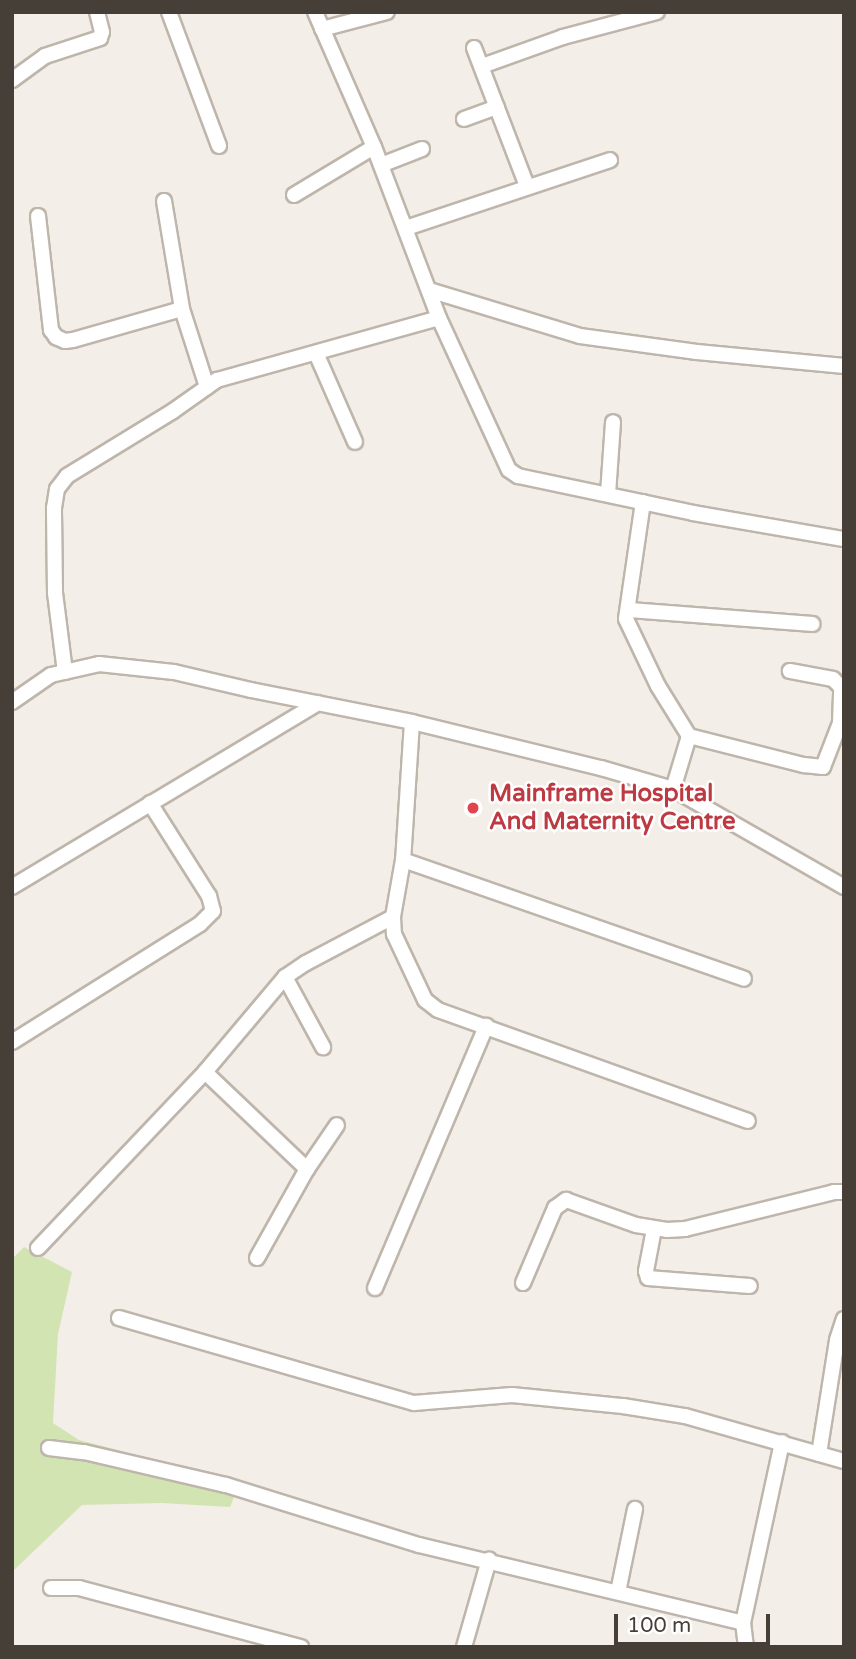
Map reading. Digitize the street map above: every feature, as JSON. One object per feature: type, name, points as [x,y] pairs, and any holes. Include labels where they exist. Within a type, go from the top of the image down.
[{"type":"street","points":[[12,79],[44,56],[100,38],[102,32],[97,12]]},
{"type":"street","points":[[169,12],[219,146]]},
{"type":"street","points":[[315,12],[374,147],[439,318],[509,470],[518,476],[643,502],[844,539]]},
{"type":"street","points":[[322,29],[387,12]]},
{"type":"street","points":[[482,66],[563,37],[657,12]]},
{"type":"street","points":[[474,48],[527,186]]},
{"type":"street","points":[[464,119],[497,107]]},
{"type":"street","points":[[293,195],[374,147]]},
{"type":"street","points":[[381,165],[422,149]]},
{"type":"street","points":[[406,229],[610,160]]},
{"type":"street","points":[[164,201],[182,309],[207,387]]},
{"type":"street","points":[[38,216],[51,330],[56,337],[65,341],[73,340],[182,309]]},
{"type":"street","points":[[429,290],[580,336],[697,352],[844,366]]},
{"type":"street","points":[[65,672],[55,593],[54,508],[57,489],[67,476],[207,387],[237,372],[439,318]]},
{"type":"street","points":[[316,353],[355,442]]},
{"type":"street","points":[[608,494],[613,422]]},
{"type":"street","points":[[643,502],[626,619],[631,633],[689,736],[673,789]]},
{"type":"street","points":[[629,610],[812,624]]},
{"type":"street","points":[[12,702],[51,675],[99,664],[174,671],[412,722],[601,768],[673,789],[844,887]]},
{"type":"street","points":[[689,736],[804,765],[823,767],[840,723],[841,687],[833,679],[790,671]]},
{"type":"street","points":[[12,887],[318,703]]},
{"type":"street","points":[[412,722],[403,860],[393,917],[398,945],[425,1000],[438,1010],[748,1121]]},
{"type":"street","points":[[12,1042],[200,924],[213,911],[209,896],[150,803]]},
{"type":"street","points":[[403,860],[744,979]]},
{"type":"street","points":[[38,1248],[205,1072],[285,977],[393,917]]},
{"type":"street","points":[[285,977],[323,1047]]},
{"type":"street","points":[[375,1288],[485,1026]]},
{"type":"street","points":[[205,1072],[307,1169]]},
{"type":"street","points":[[257,1258],[307,1169],[337,1125]]},
{"type":"street","points":[[523,1283],[555,1208],[566,1200],[654,1229],[685,1230],[821,1195],[844,1192]]},
{"type":"street","points":[[654,1229],[646,1271],[648,1278],[750,1286]]},
{"type":"street","points":[[118,1318],[422,1405],[479,1396],[543,1397],[685,1416],[844,1461]]},
{"type":"street","points":[[818,1454],[837,1340],[844,1318]]},
{"type":"street","points":[[746,1647],[743,1623],[782,1442]]},
{"type":"street","points":[[49,1448],[84,1452],[226,1485],[387,1536],[743,1623]]},
{"type":"street","points":[[618,1592],[635,1509]]},
{"type":"street","points":[[464,1647],[489,1560]]},
{"type":"street","points":[[51,1588],[79,1588],[301,1647]]},
{"type":"green space","points":[[24,1247],[72,1272],[58,1334],[53,1423],[79,1440],[240,1482],[230,1507],[162,1503],[82,1505],[12,1572],[12,1259]]},
{"type":"place","name":"Mainframe Hospital And Maternity Centre","points":[[473,808]]}]
